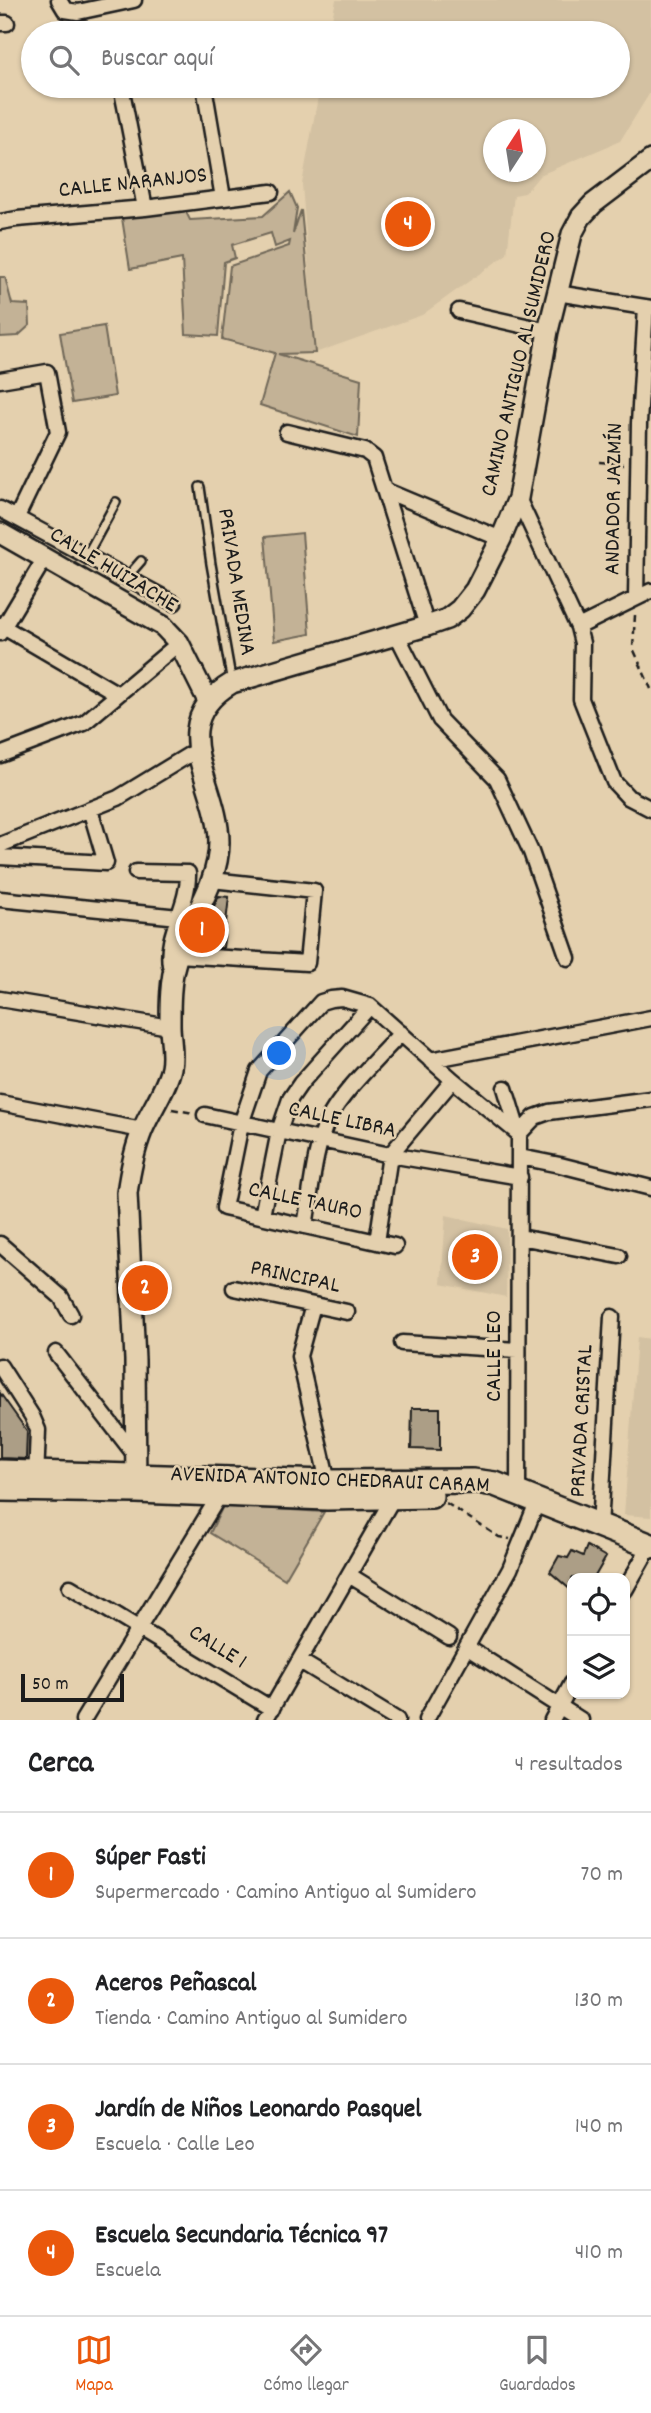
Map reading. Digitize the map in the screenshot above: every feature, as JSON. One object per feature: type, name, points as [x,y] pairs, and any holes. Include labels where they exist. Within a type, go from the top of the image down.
[{"type":"main road","name":"CAMINO ANTIGUO AL SUMIDERO","points":[[208,701],[232,683],[427,626],[447,619],[460,609],[475,590],[501,540],[518,498],[548,331],[572,234],[581,217],[593,204],[651,160]]},
{"type":"main road","name":"CALLE HUIZACHE","points":[[0,533],[163,626],[179,643],[208,701]]},
{"type":"main road","points":[[135,1474],[135,1360],[127,1193],[131,1166],[142,1130],[171,1067],[172,977],[178,955],[212,880],[218,860],[218,827],[197,750],[196,733],[200,715],[208,701]]},
{"type":"main road","name":"AVENIDA ANTONIO CHEDRAUI CARAM","points":[[0,1472],[36,1482]]},
{"type":"main road","name":"AVENIDA ANTONIO CHEDRAUI CARAM","points":[[0,1489],[36,1482],[135,1474],[225,1486],[393,1498],[473,1495],[528,1497]]},
{"type":"main road","name":"AVENIDA ANTONIO CHEDRAUI CARAM","points":[[225,1486],[473,1481],[495,1484],[528,1497]]},
{"type":"main road","points":[[528,1497],[650,1546]]},
{"type":"street","points":[[59,0],[65,10],[78,12],[134,0]]},
{"type":"street","points":[[123,98],[145,208]]},
{"type":"street","points":[[206,98],[223,198]]},
{"type":"street","name":"CALLE NARANJOS","points":[[0,222],[271,192]]},
{"type":"street","points":[[558,293],[648,308]]},
{"type":"street","name":"ANDADOR JAZMÍN","points":[[636,598],[638,465],[645,423],[648,308]]},
{"type":"street","points":[[459,311],[548,331]]},
{"type":"street","points":[[0,380],[47,372],[58,432],[17,517]]},
{"type":"street","points":[[287,432],[365,451],[374,458],[427,626]]},
{"type":"street","points":[[384,490],[501,540]]},
{"type":"street","points":[[518,498],[578,628],[582,643],[579,686],[585,711],[614,782],[628,797],[651,809]]},
{"type":"street","name":"CALLE HUIZACHE","points":[[0,509],[174,603]]},
{"type":"street","points":[[46,558],[1,628],[118,694]]},
{"type":"street","points":[[578,628],[651,591]]},
{"type":"street","points":[[397,635],[440,720],[497,779],[531,852],[568,958]]},
{"type":"street","points":[[0,755],[84,723],[179,643]]},
{"type":"street","points":[[0,845],[118,798],[197,750]]},
{"type":"street","points":[[0,857],[106,863],[90,809]]},
{"type":"street","points":[[136,872],[188,873],[186,899],[169,952],[172,977]]},
{"type":"street","points":[[178,955],[306,963],[314,891],[212,880]]},
{"type":"street","points":[[0,899],[179,917]]},
{"type":"street","points":[[241,1124],[258,1071],[321,1002],[342,998],[370,1006],[519,1134],[535,1117],[549,1112],[651,1099]]},
{"type":"street","points":[[0,999],[170,1027]]},
{"type":"street","points":[[262,1216],[279,1131],[290,1099],[370,1006]]},
{"type":"street","points":[[430,1060],[651,1018]]},
{"type":"street","points":[[305,1226],[328,1120],[337,1105],[401,1033]]},
{"type":"street","points":[[377,1241],[390,1155],[453,1080]]},
{"type":"street","name":"CALLE LEO","points":[[505,1088],[519,1134],[520,1237],[512,1350],[528,1497]]},
{"type":"street","points":[[0,1103],[142,1130]]},
{"type":"street","name":"CALLE LIBRA","points":[[205,1115],[390,1155],[520,1177]]},
{"type":"street","name":"CALLE TAURO","points":[[241,1124],[224,1208],[395,1246]]},
{"type":"street","points":[[520,1157],[651,1188]]},
{"type":"street","points":[[520,1237],[619,1256]]},
{"type":"street","points":[[0,1244],[61,1297],[71,1315]]},
{"type":"street","name":"PRINCIPAL","points":[[234,1288],[347,1312]]},
{"type":"street","points":[[313,1305],[299,1356],[328,1482]]},
{"type":"street","name":"PRIVADA CRISTAL","points":[[600,1527],[612,1317]]},
{"type":"street","points":[[402,1343],[512,1350]]},
{"type":"street","points":[[55,1353],[135,1474]]},
{"type":"street","points":[[0,1366],[32,1416],[37,1430],[36,1482]]},
{"type":"street","points":[[83,1720],[225,1486]]},
{"type":"street","points":[[426,1720],[468,1648],[523,1541],[528,1497]]},
{"type":"street","points":[[269,1714],[393,1498]]},
{"type":"street","points":[[630,1581],[650,1546]]},
{"type":"street","points":[[349,1575],[449,1637]]},
{"type":"street","name":"CALLE 1","points":[[70,1587],[139,1627],[269,1714]]},
{"type":"street","points":[[468,1648],[555,1714],[581,1720]]},
{"type":"street","points":[[300,1661],[397,1720]]},
{"type":"street","points":[[555,1714],[567,1692]]},
{"type":"lane","name":"PRIVADA MEDINA","points":[[200,486],[232,683]]},
{"type":"lane","points":[[87,555],[116,502]]},
{"type":"lane","points":[[127,577],[141,562]]},
{"type":"path","points":[[599,462],[638,465]]},
{"type":"path","name":"ANDADOR JAZMÍN","points":[[636,598],[633,649],[651,689]]},
{"type":"path","points":[[155,1105],[205,1115]]},
{"type":"path","points":[[434,1496],[499,1537],[523,1541]]},
{"type":"shaded area","points":[[336,0],[651,0],[651,91],[620,141],[546,172],[546,119],[483,119],[483,182],[534,182],[525,193],[514,195],[507,254],[422,315],[315,353],[302,184],[318,98],[630,98],[630,21],[332,21]]},
{"type":"shaded area","points":[[290,192],[297,208],[293,234],[301,210],[315,353],[278,354],[361,379],[358,437],[260,405],[275,353],[222,339],[230,266],[289,246],[290,241],[275,247],[271,233],[232,245],[235,258],[224,262],[218,336],[186,334],[182,259],[130,269],[122,218],[185,210],[190,220],[263,216]]},
{"type":"shaded area","points":[[0,277],[5,277],[12,304],[29,305],[30,325],[18,336],[0,337]]},
{"type":"shaded area","points":[[104,326],[115,396],[72,403],[60,333]]},
{"type":"shaded area","points":[[302,533],[310,634],[274,641],[265,537]]},
{"type":"shaded area","points":[[446,1215],[507,1229],[506,1297],[441,1284]]},
{"type":"shaded area","points":[[637,1337],[651,1339],[651,1517],[624,1515]]},
{"type":"shaded area","points":[[223,1506],[324,1512],[285,1579],[210,1533]]},
{"type":"building","points":[[219,896],[229,897],[223,948],[207,947],[212,910]]},
{"type":"building","points":[[0,1393],[27,1431],[26,1459],[0,1458]]},
{"type":"building","points":[[412,1408],[440,1408],[440,1450],[411,1449]]},
{"type":"building","points":[[587,1546],[606,1557],[597,1573],[567,1573],[567,1587],[550,1572],[559,1556],[568,1558],[572,1551],[583,1556]]},
{"type":"place","name":"Escuela Secundaria Técnica 97","points":[[408,224]]},
{"type":"place","name":"Súper Fasti","points":[[202,930]]},
{"type":"place","name":"Jardín de Niños Leonardo Pasquel","points":[[475,1257]]},
{"type":"place","name":"Aceros Peñascal","points":[[145,1288]]}]
